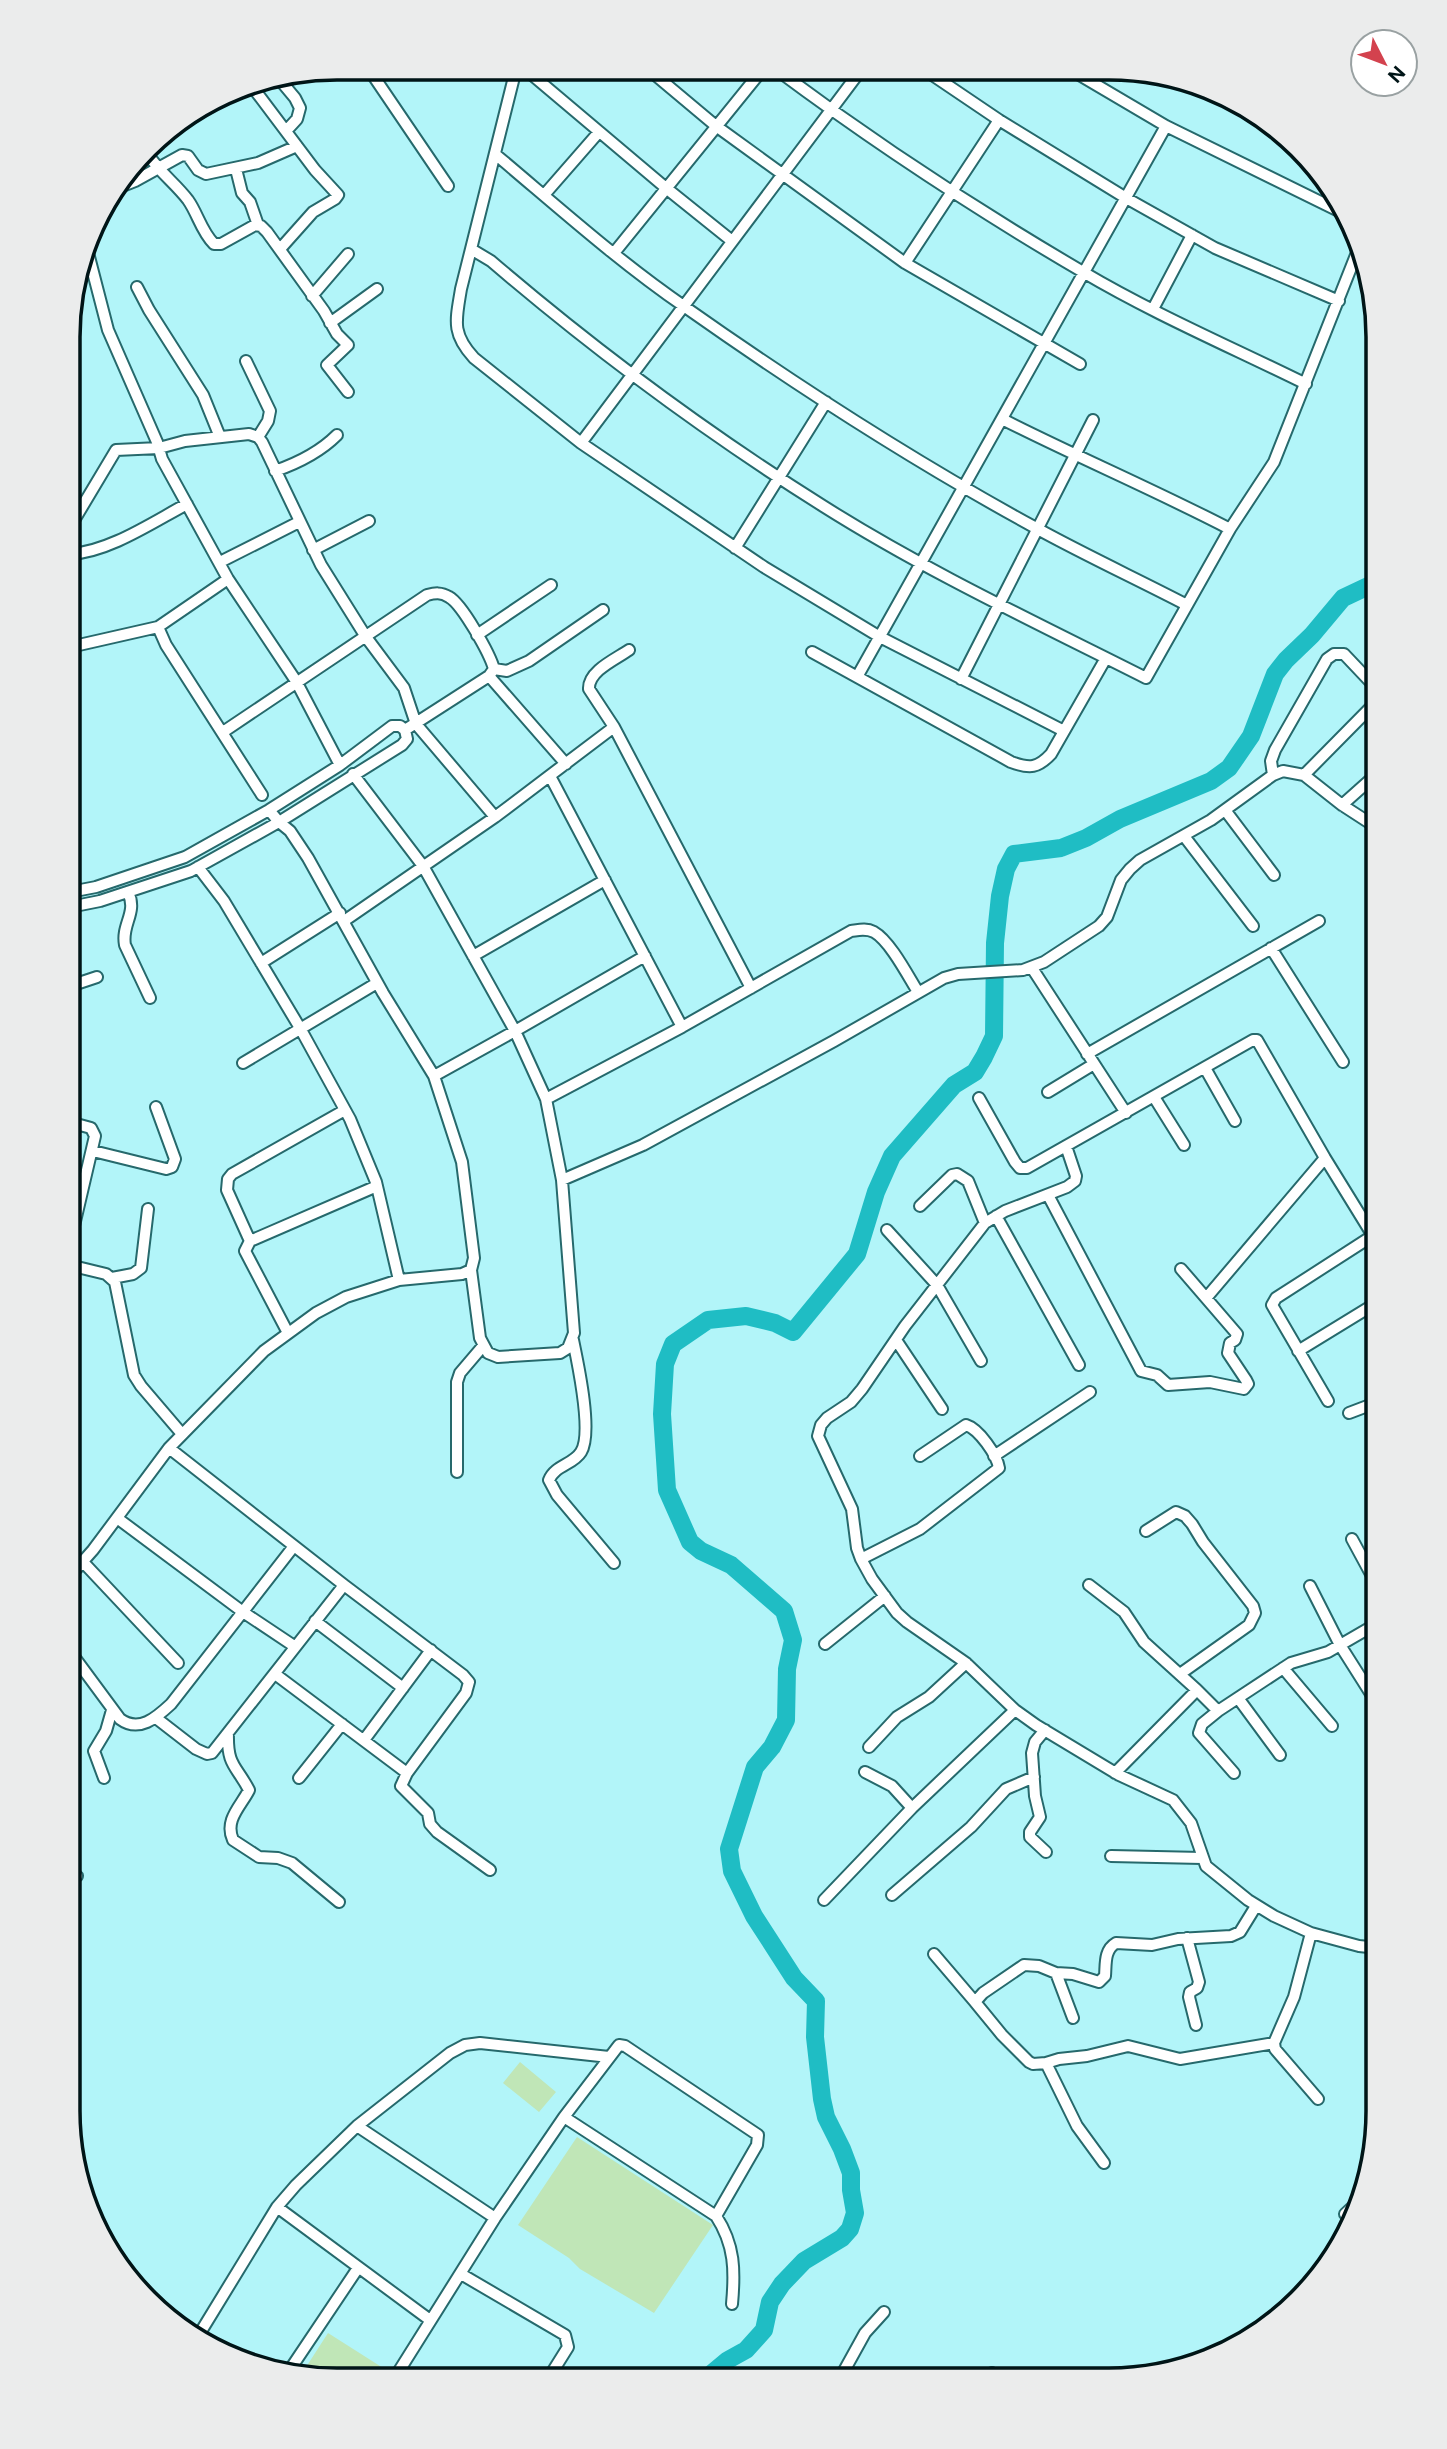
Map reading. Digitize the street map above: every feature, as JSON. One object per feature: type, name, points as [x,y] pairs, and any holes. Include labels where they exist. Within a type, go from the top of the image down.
[{"type":"street","points":[[376,80],[448,186]]},
{"type":"street","points":[[513,80],[456,319],[457,333],[463,346],[474,358],[581,443],[735,548],[880,637],[1065,731]]},
{"type":"street","points":[[538,80],[732,241]]},
{"type":"street","points":[[661,80],[716,126],[905,263],[1080,364]]},
{"type":"street","points":[[614,253],[754,80]]},
{"type":"street","points":[[791,80],[953,193],[1084,273],[1306,384]]},
{"type":"street","points":[[581,443],[854,80]]},
{"type":"street","points":[[940,80],[1126,198],[1215,248],[1339,301]]},
{"type":"street","points":[[1088,80],[1166,126],[1331,207]]},
{"type":"street","points":[[285,86],[300,108],[297,119],[286,131]]},
{"type":"street","points":[[257,93],[338,196],[313,212],[280,249]]},
{"type":"street","points":[[905,263],[999,120]]},
{"type":"street","points":[[857,677],[1166,126]]},
{"type":"street","points":[[544,195],[599,132]]},
{"type":"street","points":[[135,180],[185,154],[203,173],[236,169],[272,158],[297,146]]},
{"type":"street","points":[[495,153],[614,253],[683,306],[826,402],[1038,529],[1187,605]]},
{"type":"street","points":[[151,161],[157,170],[187,200],[214,244],[221,244],[251,227],[258,225],[264,228],[348,347],[327,366],[348,392]]},
{"type":"street","points":[[236,169],[242,193],[250,202],[258,225]]},
{"type":"street","points":[[1153,309],[1192,235]]},
{"type":"street","points":[[471,249],[491,261],[632,374],[780,478],[922,563],[1146,678],[1230,529],[1274,462],[1354,260]]},
{"type":"street","points":[[312,296],[348,254]]},
{"type":"street","points":[[90,267],[107,330],[162,459],[228,579],[296,681],[340,765]]},
{"type":"street","points":[[137,288],[203,395],[220,437]]},
{"type":"street","points":[[330,323],[377,289]]},
{"type":"street","points":[[246,361],[270,411],[268,421],[258,437]]},
{"type":"street","points":[[735,548],[826,402]]},
{"type":"street","points":[[1002,419],[1230,529]]},
{"type":"street","points":[[961,679],[1093,420]]},
{"type":"street","points":[[80,510],[116,450],[159,448],[185,441],[248,434],[258,437],[313,550],[366,637],[404,688],[416,724],[495,817]]},
{"type":"street","points":[[275,471],[300,462],[327,445],[337,435]]},
{"type":"street","points":[[80,553],[109,544],[187,504]]},
{"type":"street","points":[[313,550],[369,521]]},
{"type":"street","points":[[220,562],[299,522]]},
{"type":"street","points":[[80,645],[158,627],[228,579]]},
{"type":"street","points":[[477,635],[551,585]]},
{"type":"street","points":[[223,732],[296,681],[427,595],[436,592],[448,596],[456,603],[487,652],[491,672],[566,764]]},
{"type":"street","points":[[405,730],[491,672],[507,671],[523,665],[603,610]]},
{"type":"street","points":[[158,627],[166,645],[262,795]]},
{"type":"street","points":[[629,650],[593,675],[588,685],[614,727],[751,988]]},
{"type":"street","points":[[812,652],[1023,766],[1032,768],[1042,764],[1051,754],[1106,658]]},
{"type":"street","points":[[1273,775],[1271,761],[1275,750],[1327,659],[1334,654],[1344,654],[1367,678]]},
{"type":"street","points":[[1304,775],[1367,711]]},
{"type":"street","points":[[80,890],[185,857],[269,810],[340,765],[392,726],[400,726],[405,730],[407,739],[402,745],[279,822],[198,867],[128,892],[80,905]]},
{"type":"street","points":[[261,963],[342,917],[423,866],[495,817],[614,727]]},
{"type":"street","points":[[562,1180],[643,1145],[944,978],[958,974],[1028,969],[1099,926],[1107,917],[1121,880],[1140,860],[1225,810],[1273,775],[1292,771],[1304,775],[1367,821]]},
{"type":"street","points":[[353,774],[423,866],[515,1031],[546,1099],[562,1180],[573,1340],[587,1435],[579,1455],[556,1469],[549,1479],[557,1495],[614,1563]]},
{"type":"street","points":[[550,776],[682,1027]]},
{"type":"street","points":[[1342,805],[1367,783]]},
{"type":"street","points":[[269,810],[290,831],[434,1076],[462,1162],[474,1258],[471,1270],[483,1346],[488,1353],[498,1357],[547,1354],[560,1353],[568,1348],[573,1340]]},
{"type":"street","points":[[1225,810],[1274,875]]},
{"type":"street","points":[[1184,836],[1253,926]]},
{"type":"street","points":[[198,867],[223,901],[261,963],[345,1110],[377,1186],[398,1280]]},
{"type":"street","points":[[473,956],[605,880]]},
{"type":"street","points":[[128,892],[133,902],[125,945],[150,998]]},
{"type":"street","points":[[1048,1092],[1091,1059],[1319,921]]},
{"type":"street","points":[[546,1099],[682,1027],[851,931],[862,929],[873,932],[882,940],[918,992]]},
{"type":"street","points":[[1271,948],[1343,1062]]},
{"type":"street","points":[[434,1076],[645,956]]},
{"type":"street","points":[[1028,969],[1126,1112]]},
{"type":"street","points":[[80,983],[97,977]]},
{"type":"street","points":[[243,1063],[377,983]]},
{"type":"street","points":[[979,1098],[1020,1168],[1027,1168],[1257,1040],[1325,1158],[1367,1222]]},
{"type":"street","points":[[1205,1068],[1236,1121]]},
{"type":"street","points":[[1154,1097],[1184,1144]]},
{"type":"street","points":[[93,1151],[166,1169],[172,1167],[175,1159],[156,1107]]},
{"type":"street","points":[[250,1241],[228,1190],[228,1179],[232,1174],[345,1110]]},
{"type":"street","points":[[80,1125],[91,1128],[94,1132],[93,1151],[80,1203]]},
{"type":"street","points":[[1066,1146],[1076,1176],[1075,1181],[985,1223],[851,1402],[821,1425],[818,1436],[852,1508],[861,1559],[885,1596],[907,1622],[966,1663],[1015,1710],[1115,1773],[1173,1800],[1191,1823],[1202,1858],[1215,1876],[1256,1906],[1311,1933],[1367,1947]]},
{"type":"street","points":[[1207,1297],[1325,1158]]},
{"type":"street","points":[[920,1206],[952,1175],[957,1174],[968,1181],[985,1223]]},
{"type":"street","points":[[288,1333],[245,1251],[250,1241],[377,1186]]},
{"type":"street","points":[[1048,1195],[1141,1371],[1157,1375],[1168,1385],[1210,1382],[1244,1389],[1248,1384],[1227,1348],[1237,1334],[1181,1269]]},
{"type":"street","points":[[112,1278],[133,1275],[141,1268],[148,1209]]},
{"type":"street","points":[[996,1216],[1079,1365]]},
{"type":"street","points":[[887,1230],[937,1285],[981,1361]]},
{"type":"street","points":[[1328,1401],[1272,1305],[1276,1298],[1367,1243]]},
{"type":"street","points":[[80,1268],[112,1278],[117,1287],[134,1375],[182,1434]]},
{"type":"street","points":[[80,1565],[169,1448],[246,1367],[288,1333],[316,1313],[346,1297],[398,1280],[462,1274],[471,1270]]},
{"type":"street","points":[[1298,1351],[1367,1309]]},
{"type":"street","points":[[896,1340],[942,1409]]},
{"type":"street","points":[[457,1472],[457,1382],[460,1373],[483,1346]]},
{"type":"street","points":[[995,1456],[1090,1392]]},
{"type":"street","points":[[1349,1413],[1367,1406]]},
{"type":"street","points":[[861,1559],[911,1535],[997,1471],[999,1464],[975,1429],[966,1425],[920,1456]]},
{"type":"street","points":[[169,1448],[463,1675],[468,1682],[466,1693],[407,1773],[401,1788],[428,1813],[430,1824],[444,1838],[490,1870]]},
{"type":"street","points":[[1146,1531],[1175,1512],[1185,1516],[1253,1606],[1255,1613],[1249,1625],[1180,1674]]},
{"type":"street","points":[[117,1518],[243,1612],[295,1646]]},
{"type":"street","points":[[1352,1539],[1367,1567]]},
{"type":"street","points":[[80,1665],[120,1719],[131,1725],[156,1718],[185,1687],[294,1546]]},
{"type":"street","points":[[83,1562],[178,1663]]},
{"type":"street","points":[[156,1718],[196,1749],[207,1754],[215,1749],[344,1585]]},
{"type":"street","points":[[1089,1585],[1124,1612],[1139,1635],[1218,1711]]},
{"type":"street","points":[[1310,1586],[1340,1645],[1367,1688]]},
{"type":"street","points":[[825,1643],[885,1596]]},
{"type":"street","points":[[314,1621],[403,1688]]},
{"type":"street","points":[[1234,1773],[1199,1732],[1202,1724],[1283,1668],[1300,1659],[1328,1651],[1367,1629]]},
{"type":"street","points":[[364,1740],[431,1650]]},
{"type":"street","points":[[869,1747],[897,1717],[929,1698],[966,1663]]},
{"type":"street","points":[[1283,1668],[1332,1726]]},
{"type":"street","points":[[275,1674],[407,1773]]},
{"type":"street","points":[[1115,1773],[1197,1690]]},
{"type":"street","points":[[1238,1698],[1280,1755]]},
{"type":"street","points":[[104,1778],[94,1751],[106,1731],[112,1710]]},
{"type":"street","points":[[824,1900],[912,1808],[1015,1710]]},
{"type":"street","points":[[299,1778],[342,1724]]},
{"type":"street","points":[[1045,1730],[1033,1747],[1040,1817],[1030,1832],[1030,1837],[1046,1852]]},
{"type":"street","points":[[228,1733],[228,1747],[234,1768],[249,1789],[231,1822],[233,1840],[259,1857],[278,1858],[292,1863],[339,1902]]},
{"type":"street","points":[[865,1772],[892,1786],[912,1808]]},
{"type":"street","points":[[892,1895],[971,1827],[1006,1789],[1034,1777]]},
{"type":"street","points":[[1111,1856],[1202,1858]]},
{"type":"street","points":[[975,2002],[983,1993],[1024,1965],[1039,1966],[1056,1973],[1073,1974],[1099,1982],[1105,1976],[1107,1951],[1112,1945],[1152,1945],[1187,1938],[1237,1934],[1256,1906]]},
{"type":"street","points":[[1311,1933],[1294,1997],[1273,2043],[1275,2049],[1318,2099]]},
{"type":"street","points":[[1187,1938],[1199,1982],[1189,1997],[1196,2025]]},
{"type":"street","points":[[934,1954],[1012,2045],[1033,2064],[1128,2046],[1180,2059],[1273,2043]]},
{"type":"street","points":[[1056,1973],[1073,2018]]},
{"type":"street","points":[[202,2330],[277,2207],[311,2168],[357,2126],[431,2066],[465,2045],[481,2043],[609,2057]]},
{"type":"street","points":[[401,2368],[495,2218],[564,2117],[619,2045],[625,2046],[757,2134],[757,2145],[716,2216]]},
{"type":"street","points":[[1046,2063],[1077,2126],[1104,2163]]},
{"type":"street","points":[[564,2117],[716,2216],[726,2231],[734,2257],[732,2304]]},
{"type":"street","points":[[357,2126],[495,2218]]},
{"type":"street","points":[[277,2207],[430,2320]]},
{"type":"street","points":[[292,2365],[358,2268]]},
{"type":"street","points":[[460,2274],[565,2335],[568,2347],[555,2368]]},
{"type":"street","points":[[846,2368],[865,2333],[884,2312]]},
{"type":"green space","points":[[520,2062],[556,2092],[539,2112],[503,2083]]},
{"type":"green space","points":[[577,2137],[713,2225],[654,2313],[580,2269],[569,2258],[518,2225]]},
{"type":"green space","points":[[328,2333],[383,2368],[321,2368],[307,2366]]},
{"type":"waterway","points":[[718,2368],[746,2350],[764,2330],[770,2302],[782,2284],[804,2261],[842,2238],[850,2229],[855,2213],[851,2173],[826,2117],[822,2099],[815,2037],[816,2001],[794,1978],[754,1916],[732,1871],[729,1849],[755,1767],[772,1747],[786,1720],[787,1669],[793,1640],[784,1611],[731,1565],[701,1551],[690,1542],[667,1490],[662,1414],[665,1364],[673,1344],[708,1320],[746,1316],[775,1323],[793,1332],[857,1254],[876,1192],[892,1156],[954,1085],[975,1072],[994,1036],[995,943],[1000,896],[1006,869],[1014,854],[1061,848],[1120,819],[1211,781],[1229,768],[1251,736],[1275,674],[1343,598],[1367,587]]}]
